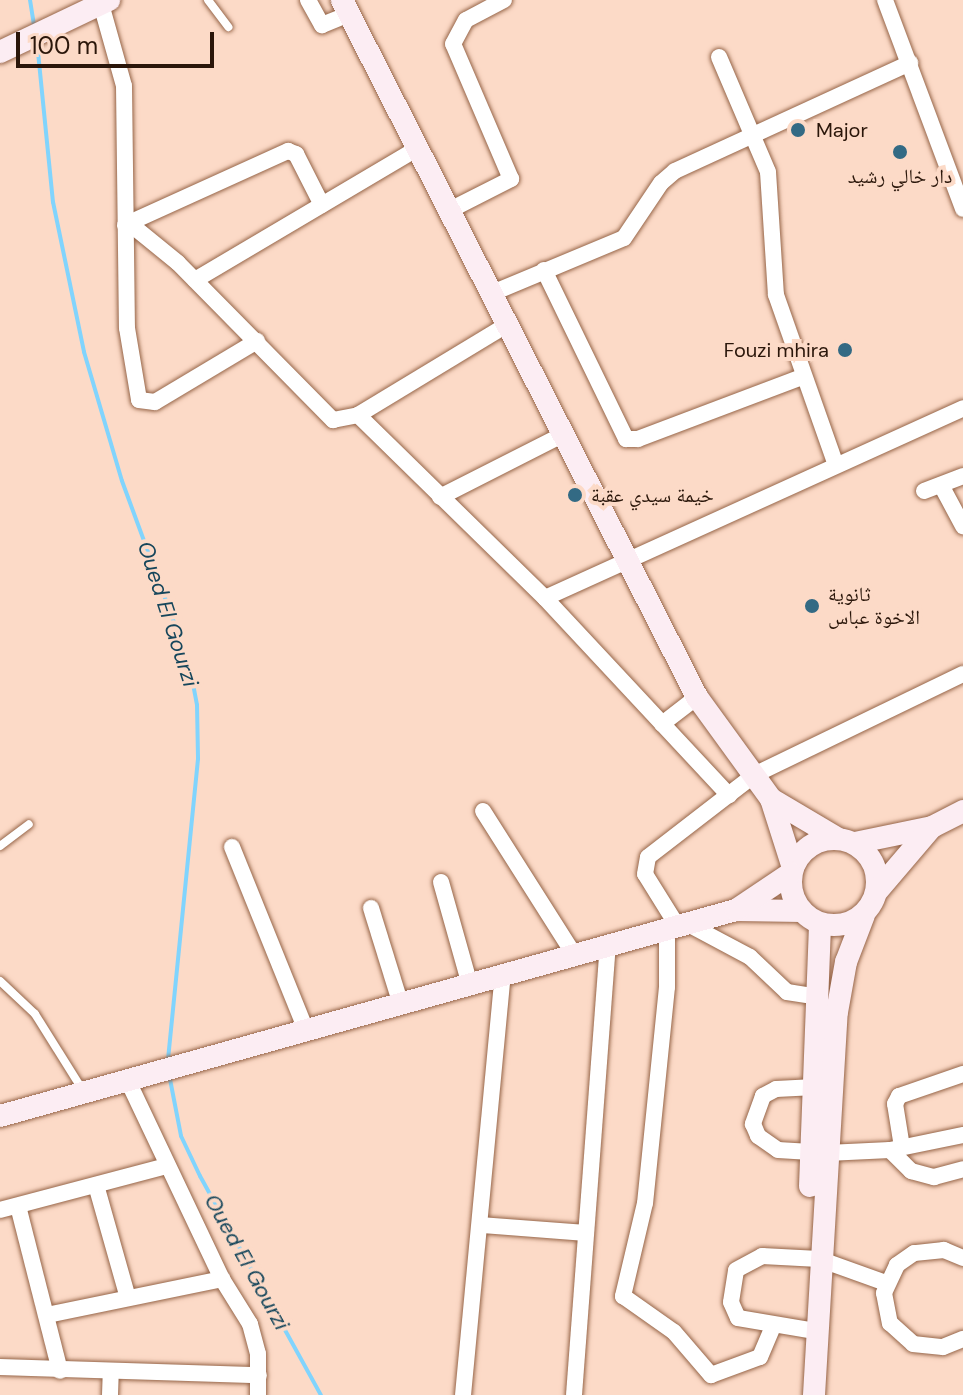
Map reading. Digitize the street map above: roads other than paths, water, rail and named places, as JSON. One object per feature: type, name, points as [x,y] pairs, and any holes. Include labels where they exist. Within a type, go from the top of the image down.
[{"type":"main road","points":[[0,52],[25,41],[71,12],[105,2]]},
{"type":"main road","points":[[346,7],[560,436],[697,697],[771,799],[792,870],[794,900],[811,918],[820,997],[815,1087],[820,1153]]},
{"type":"main road","points":[[771,799],[846,841],[873,863],[878,890]]},
{"type":"main road","points":[[0,1116],[736,910],[792,870],[815,843],[932,827],[963,811]]},
{"type":"main road","points":[[798,1395],[808,1331],[820,1153],[839,995],[864,915],[878,890],[932,827]]},
{"type":"main road","points":[[736,910],[811,918],[835,926],[864,915]]},
{"type":"main road","points":[[808,1331],[814,1395]]},
{"type":"street","points":[[308,0],[322,25],[346,7]]},
{"type":"street","points":[[448,211],[511,179],[453,44],[466,20],[504,0]]},
{"type":"street","points":[[885,0],[963,209]]},
{"type":"street","points":[[105,2],[124,86],[127,328],[139,400],[155,402],[257,341]]},
{"type":"street","points":[[719,57],[770,185],[770,258],[776,295],[802,377],[835,463]]},
{"type":"street","points":[[490,294],[624,238],[668,177],[752,134],[910,63]]},
{"type":"street","points":[[195,280],[415,150]]},
{"type":"street","points":[[127,224],[288,151],[296,154],[322,205]]},
{"type":"street","points":[[127,224],[195,280],[333,420],[358,415],[505,326]]},
{"type":"street","points":[[544,270],[626,439],[638,439],[802,377]]},
{"type":"street","points":[[545,598],[624,558],[963,408]]},
{"type":"street","points":[[358,415],[545,598],[729,795]]},
{"type":"street","points":[[440,497],[560,436]]},
{"type":"street","points":[[924,491],[963,476]]},
{"type":"street","points":[[941,485],[963,526]]},
{"type":"street","points":[[820,997],[787,992],[750,957],[678,927],[645,874],[645,863],[754,775],[963,674]]},
{"type":"street","points":[[662,724],[697,697]]},
{"type":"street","points":[[483,811],[575,956]]},
{"type":"street","points":[[232,847],[306,1030]]},
{"type":"street","points":[[441,882],[470,985]]},
{"type":"street","points":[[371,908],[401,1005]]},
{"type":"street","points":[[678,927],[667,987],[645,1203],[623,1296],[674,1332],[711,1375],[760,1357],[773,1327]]},
{"type":"street","points":[[574,1395],[608,947]]},
{"type":"street","points":[[463,1395],[503,975]]},
{"type":"street","points":[[963,1074],[899,1096],[895,1104],[896,1149],[911,1171],[934,1177],[963,1169]]},
{"type":"street","points":[[128,1081],[222,1279],[250,1324],[259,1375],[258,1395]]},
{"type":"street","points":[[815,1087],[768,1091],[759,1101],[753,1124],[758,1136],[770,1147],[820,1153],[896,1149],[963,1135]]},
{"type":"street","points":[[0,1210],[167,1166]]},
{"type":"street","points":[[96,1185],[128,1298]]},
{"type":"street","points":[[18,1206],[60,1371]]},
{"type":"street","points":[[481,1225],[585,1233]]},
{"type":"street","points":[[963,1258],[944,1250],[924,1250],[905,1258],[886,1283],[886,1314],[904,1339],[933,1348],[963,1339]]},
{"type":"street","points":[[808,1331],[745,1321],[732,1310],[733,1276],[762,1256],[812,1259],[886,1283]]},
{"type":"street","points":[[47,1315],[222,1279]]},
{"type":"street","points":[[0,1367],[259,1375]]},
{"type":"street","points":[[110,1395],[111,1372]]},
{"type":"lane","points":[[208,0],[228,27]]},
{"type":"lane","points":[[0,846],[29,824]]},
{"type":"lane","points":[[0,981],[35,1014],[84,1093]]},
{"type":"waterway","name":"Oued El Gourzi","points":[[30,0],[34,26]]},
{"type":"waterway","name":"Oued El Gourzi","points":[[37,42],[53,202],[84,352],[122,481],[189,663],[197,705],[198,759],[168,1062]]},
{"type":"waterway","name":"Oued El Gourzi","points":[[169,1074],[181,1136],[321,1395]]},
{"type":"place","name":"Major","points":[[798,130]]},
{"type":"place","name":"دار خالي رشيد","points":[[900,152]]},
{"type":"place","name":"Fouzi mhira","points":[[845,350]]},
{"type":"place","name":"خيمة سيدي عقبة","points":[[575,495]]},
{"type":"place","name":"ثانوية الاخوة عباس","points":[[812,606]]}]
